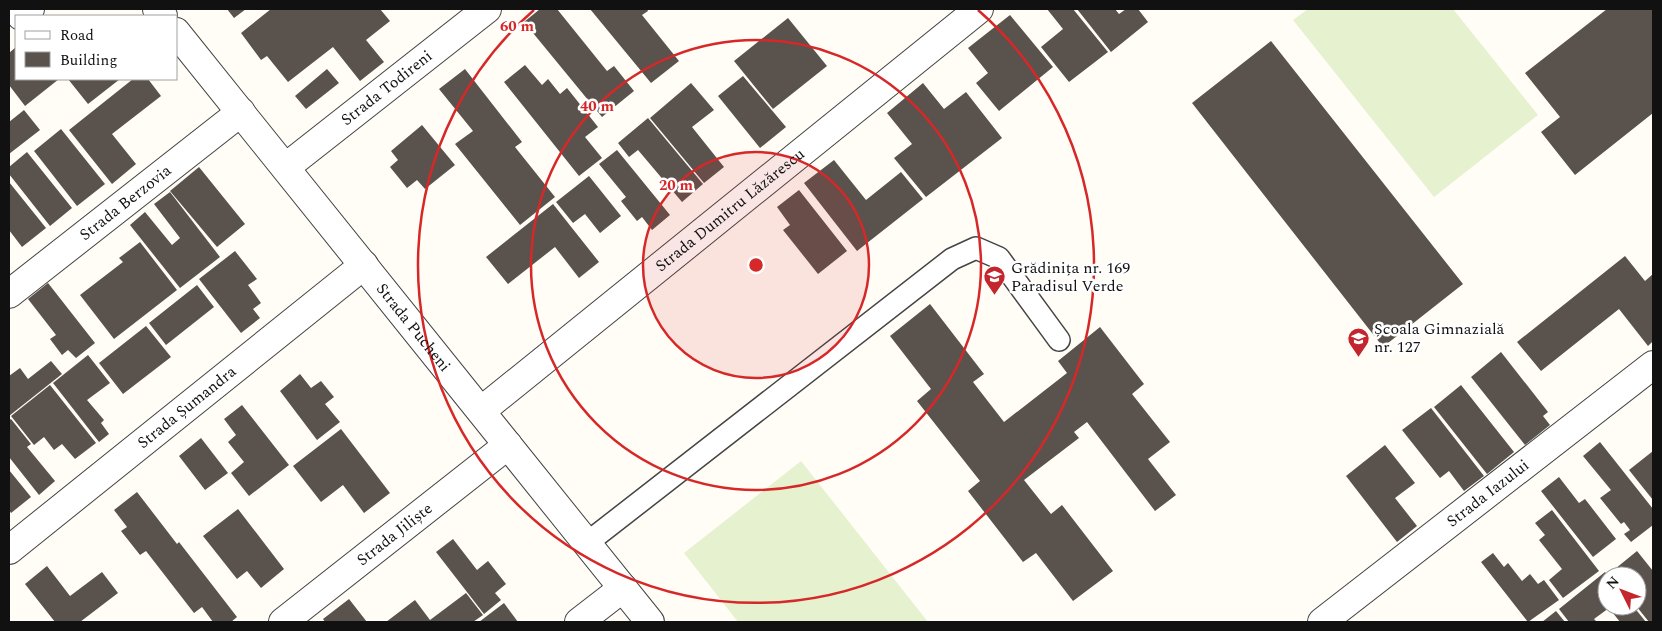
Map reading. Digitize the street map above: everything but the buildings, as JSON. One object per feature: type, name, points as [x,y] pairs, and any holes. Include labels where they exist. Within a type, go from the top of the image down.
[{"type":"street","name":"Strada Todireni","points":[[286,167],[487,9]]},
{"type":"street","name":"Strada Dumitru Lăzărescu","points":[[480,411],[979,9]]},
{"type":"street","name":"Strada Pucheni","points":[[178,34],[650,622]]},
{"type":"street","name":"Strada Berzovia","points":[[9,294],[241,112]]},
{"type":"street","name":"Strada Șumandra","points":[[9,550],[364,265]]},
{"type":"street","name":"Strada Iazului","points":[[1322,622],[1653,365]]},
{"type":"street","name":"Strada Jiliște","points":[[283,622],[508,445]]},
{"type":"street","points":[[580,622],[623,588]]},
{"type":"lane","points":[[587,543],[952,259],[976,248],[999,258],[1059,340]]},
{"type":"green space","points":[[1308,9],[1453,9],[1538,115],[1434,197],[1293,20]]},
{"type":"green space","points":[[801,461],[928,622],[738,622],[684,553]]},
{"type":"place","name":"Grădinița nr. 169 Paradisul Verde","points":[[995,296]]},
{"type":"place","name":"Școala Gimnazială nr. 127","points":[[1358,357]]}]
